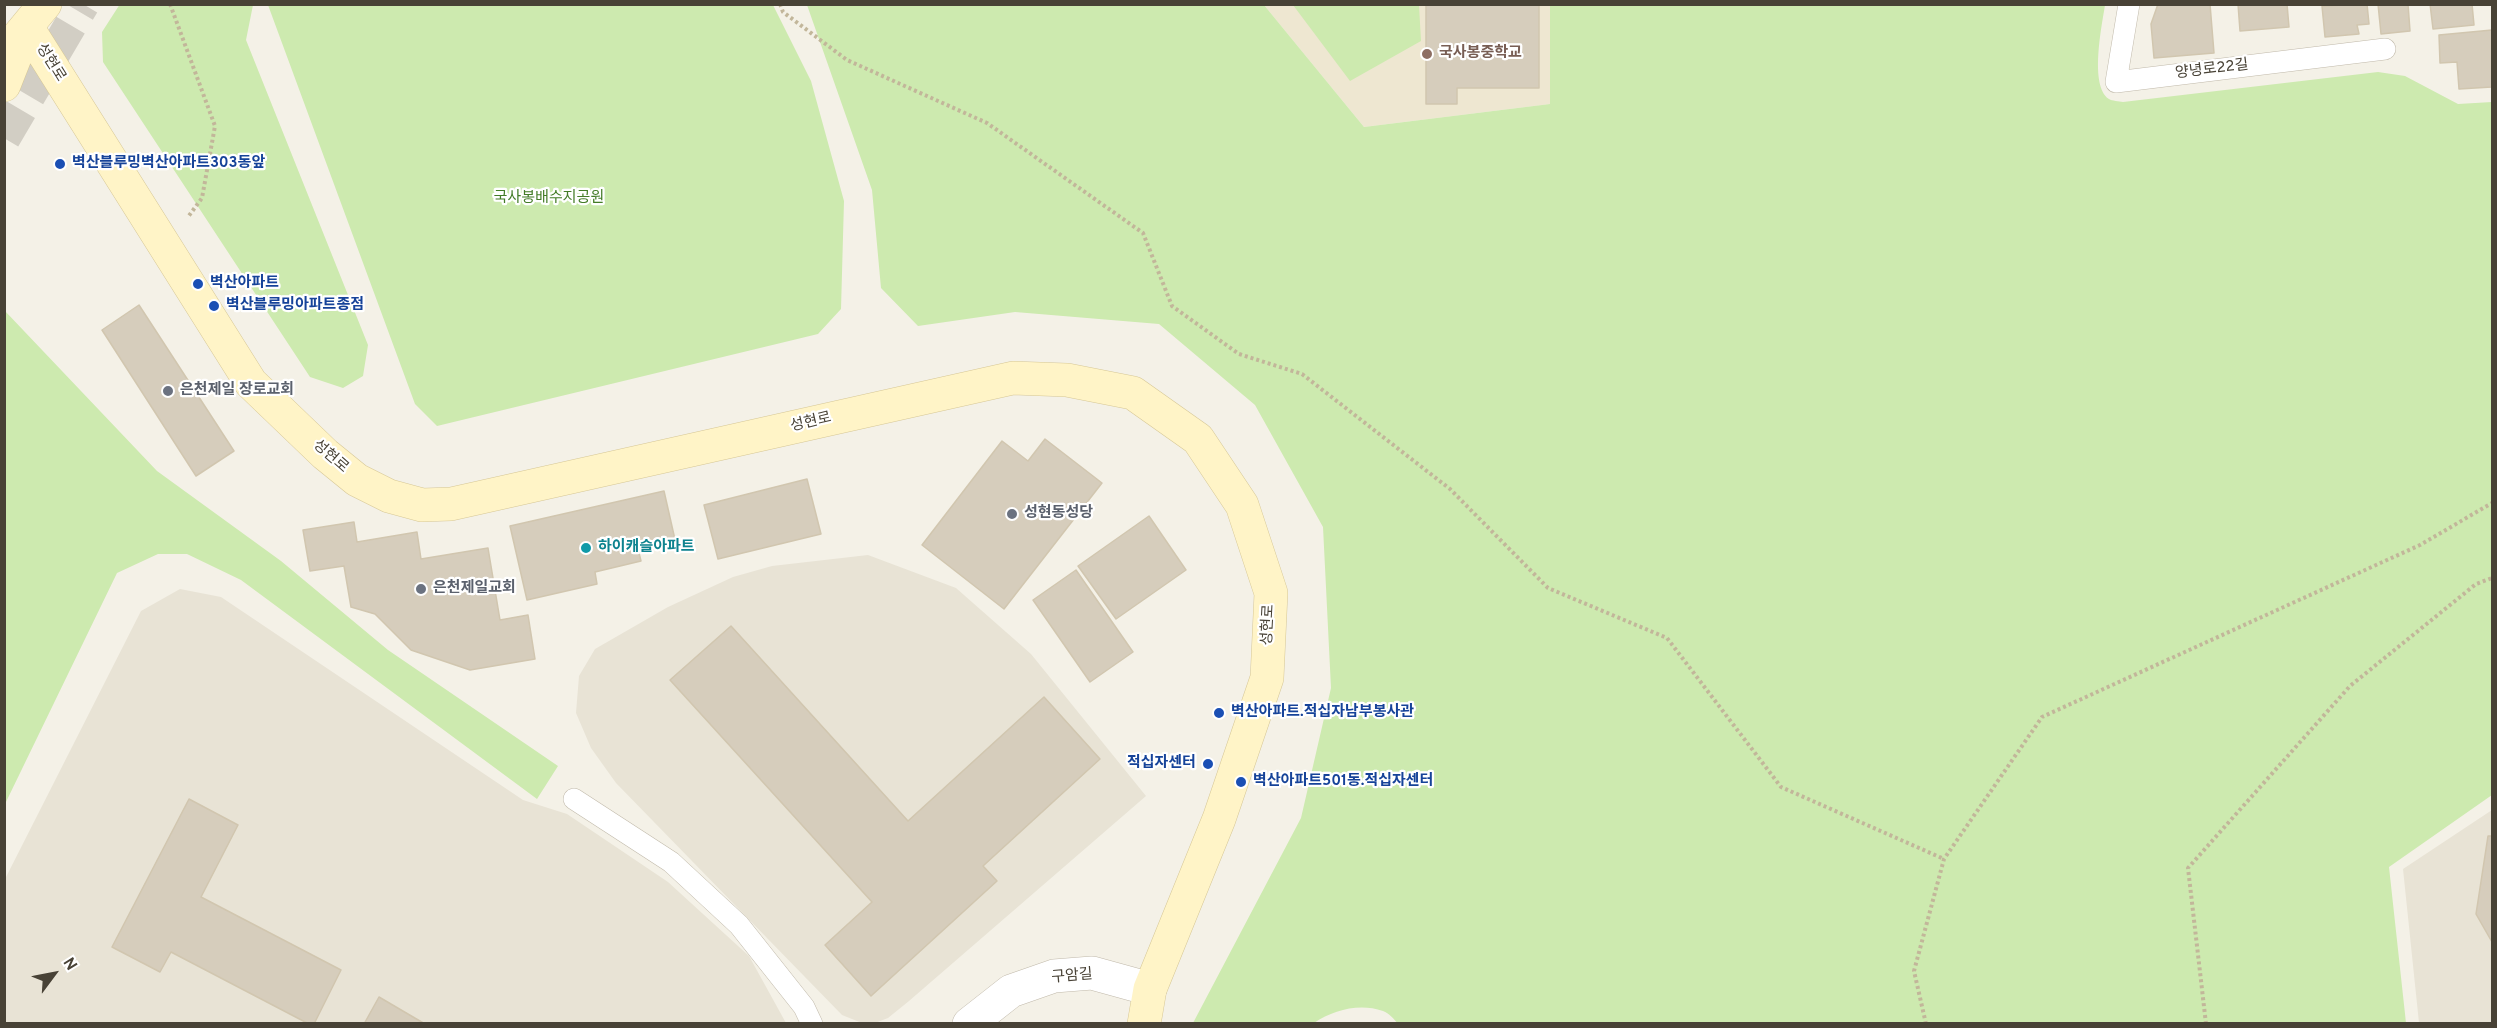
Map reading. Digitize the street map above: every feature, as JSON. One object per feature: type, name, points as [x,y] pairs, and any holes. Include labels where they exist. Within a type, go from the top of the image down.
[{"type":"street","name":"성현로","points":[[36,16],[166,246],[251,382],[325,454],[357,480],[389,496],[422,505],[451,504],[1013,378],[1067,380],[1133,393],[1198,439],[1242,505],[1271,593],[1267,678],[1219,819],[1150,989],[1144,1023]]},
{"type":"street","points":[[4,51],[36,16]]},
{"type":"street","points":[[4,85],[36,16]]},
{"type":"street","name":"구암길","points":[[969,1023],[1011,991],[1054,976],[1092,973],[1150,989]]},
{"type":"lane","name":"양녕로22길","points":[[2129,4],[2116,82],[2385,49]]},
{"type":"lane","points":[[574,800],[671,862],[739,925],[804,1007],[812,1023]]},
{"type":"path","points":[[166,246],[202,198],[215,126],[170,4]]},
{"type":"path","points":[[780,4],[783,12],[847,60],[987,123],[1143,233],[1172,306],[1239,354],[1302,374],[1450,489],[1548,588],[1667,638],[1781,787],[1944,859]]},
{"type":"path","points":[[1926,1023],[1914,971],[1944,859],[2042,717],[2420,545],[2493,503]]},
{"type":"path","points":[[2206,1023],[2188,868],[2350,686],[2476,584],[2493,578]]},
{"type":"shaded area","name":"국사봉중학교","points":[[1264,5],[1550,5],[1550,104],[1364,127]]},
{"type":"shaded area","points":[[868,555],[956,588],[1031,654],[1146,796],[909,1001],[888,1018],[875,1023],[862,1023],[842,1015],[616,783],[591,748],[576,713],[579,676],[595,649],[668,607],[733,577],[772,566]]},
{"type":"shaded area","points":[[180,589],[221,597],[523,800],[567,814],[668,882],[749,956],[786,1023],[5,1023],[4,881],[141,611]]},
{"type":"shaded area","points":[[2492,810],[2492,1023],[2419,1023],[2403,869]]},
{"type":"green space","points":[[120,4],[253,5],[246,40],[368,345],[363,376],[343,388],[310,377],[103,62],[102,32]]},
{"type":"green space","points":[[1550,4],[2105,5],[2098,69],[2103,92],[2112,100],[2123,102],[2378,72],[2405,76],[2458,104],[2492,102],[2492,795],[2389,867],[2406,1023],[1398,1024],[1385,1012],[1356,1008],[1338,1011],[1314,1023],[1193,1023],[1301,818],[1331,688],[1323,527],[1255,405],[1159,324],[1015,312],[918,326],[881,288],[872,190],[807,5],[1264,5],[1364,127],[1550,104]]},
{"type":"green space","name":"국사봉배수지공원","points":[[268,5],[773,5],[811,81],[844,201],[841,309],[818,334],[437,426],[415,404]]},
{"type":"green space","points":[[1293,5],[1419,5],[1421,41],[1350,81]]},
{"type":"green space","points":[[5,311],[157,471],[281,561],[388,650],[558,766],[537,799],[241,580],[187,554],[158,554],[117,573],[5,804]]},
{"type":"building","points":[[1426,4],[1539,4],[1539,88],[1457,88],[1457,104],[1426,104]]},
{"type":"building","points":[[2158,4],[2210,4],[2214,53],[2154,58],[2151,24]]},
{"type":"building","points":[[2238,4],[2287,4],[2289,27],[2240,31]]},
{"type":"building","points":[[2367,4],[2369,24],[2357,25],[2359,34],[2325,37],[2322,6]]},
{"type":"building","points":[[2378,4],[2408,4],[2410,31],[2381,34]]},
{"type":"building","points":[[2430,4],[2472,4],[2474,25],[2433,29]]},
{"type":"building","points":[[2492,30],[2492,87],[2459,89],[2457,62],[2440,63],[2439,35]]},
{"type":"building","name":"은천제일 장로교회","points":[[139,305],[234,451],[196,476],[102,330]]},
{"type":"building","name":"성현동성당","points":[[1045,439],[1102,483],[1004,609],[922,545],[1002,441],[1028,461]]},
{"type":"building","points":[[807,479],[821,534],[718,559],[704,505]]},
{"type":"building","name":"하이캐슬아파트","points":[[664,491],[676,544],[639,553],[641,561],[595,572],[597,584],[527,600],[510,526]]},
{"type":"building","points":[[1149,516],[1186,570],[1116,619],[1078,566]]},
{"type":"building","name":"은천제일교회","points":[[354,522],[357,542],[417,532],[421,559],[488,548],[500,620],[528,615],[535,659],[470,670],[411,650],[375,614],[351,607],[344,566],[310,571],[303,530]]},
{"type":"building","points":[[1076,570],[1133,652],[1090,682],[1033,600]]},
{"type":"building","points":[[731,626],[908,821],[1044,697],[1100,759],[983,866],[997,881],[871,996],[825,945],[872,902],[670,680]]},
{"type":"building","points":[[189,799],[238,825],[201,897],[341,970],[314,1024],[309,1024],[171,952],[160,972],[112,947]]},
{"type":"building","points":[[2488,836],[2492,836],[2492,942],[2476,914]]},
{"type":"building","points":[[379,997],[425,1024],[364,1024]]},
{"type":"tunnel","points":[[4,138],[83,4]]},
{"type":"place","name":"국사봉중학교","points":[[1427,54]]},
{"type":"place","name":"벽산블루밍벽산아파트303동앞","points":[[60,164]]},
{"type":"place","name":"벽산아파트","points":[[198,284]]},
{"type":"place","name":"벽산블루밍아파트종점","points":[[214,306]]},
{"type":"place","name":"은천제일 장로교회","points":[[168,391]]},
{"type":"place","name":"성현동성당","points":[[1012,514]]},
{"type":"place","name":"하이캐슬아파트","points":[[586,548]]},
{"type":"place","name":"은천제일교회","points":[[421,589]]},
{"type":"place","name":"벽산아파트.적십자남부봉사관","points":[[1219,713]]},
{"type":"place","name":"적십자센터","points":[[1208,764]]},
{"type":"place","name":"벽산아파트501동.적십자센터","points":[[1241,782]]}]
